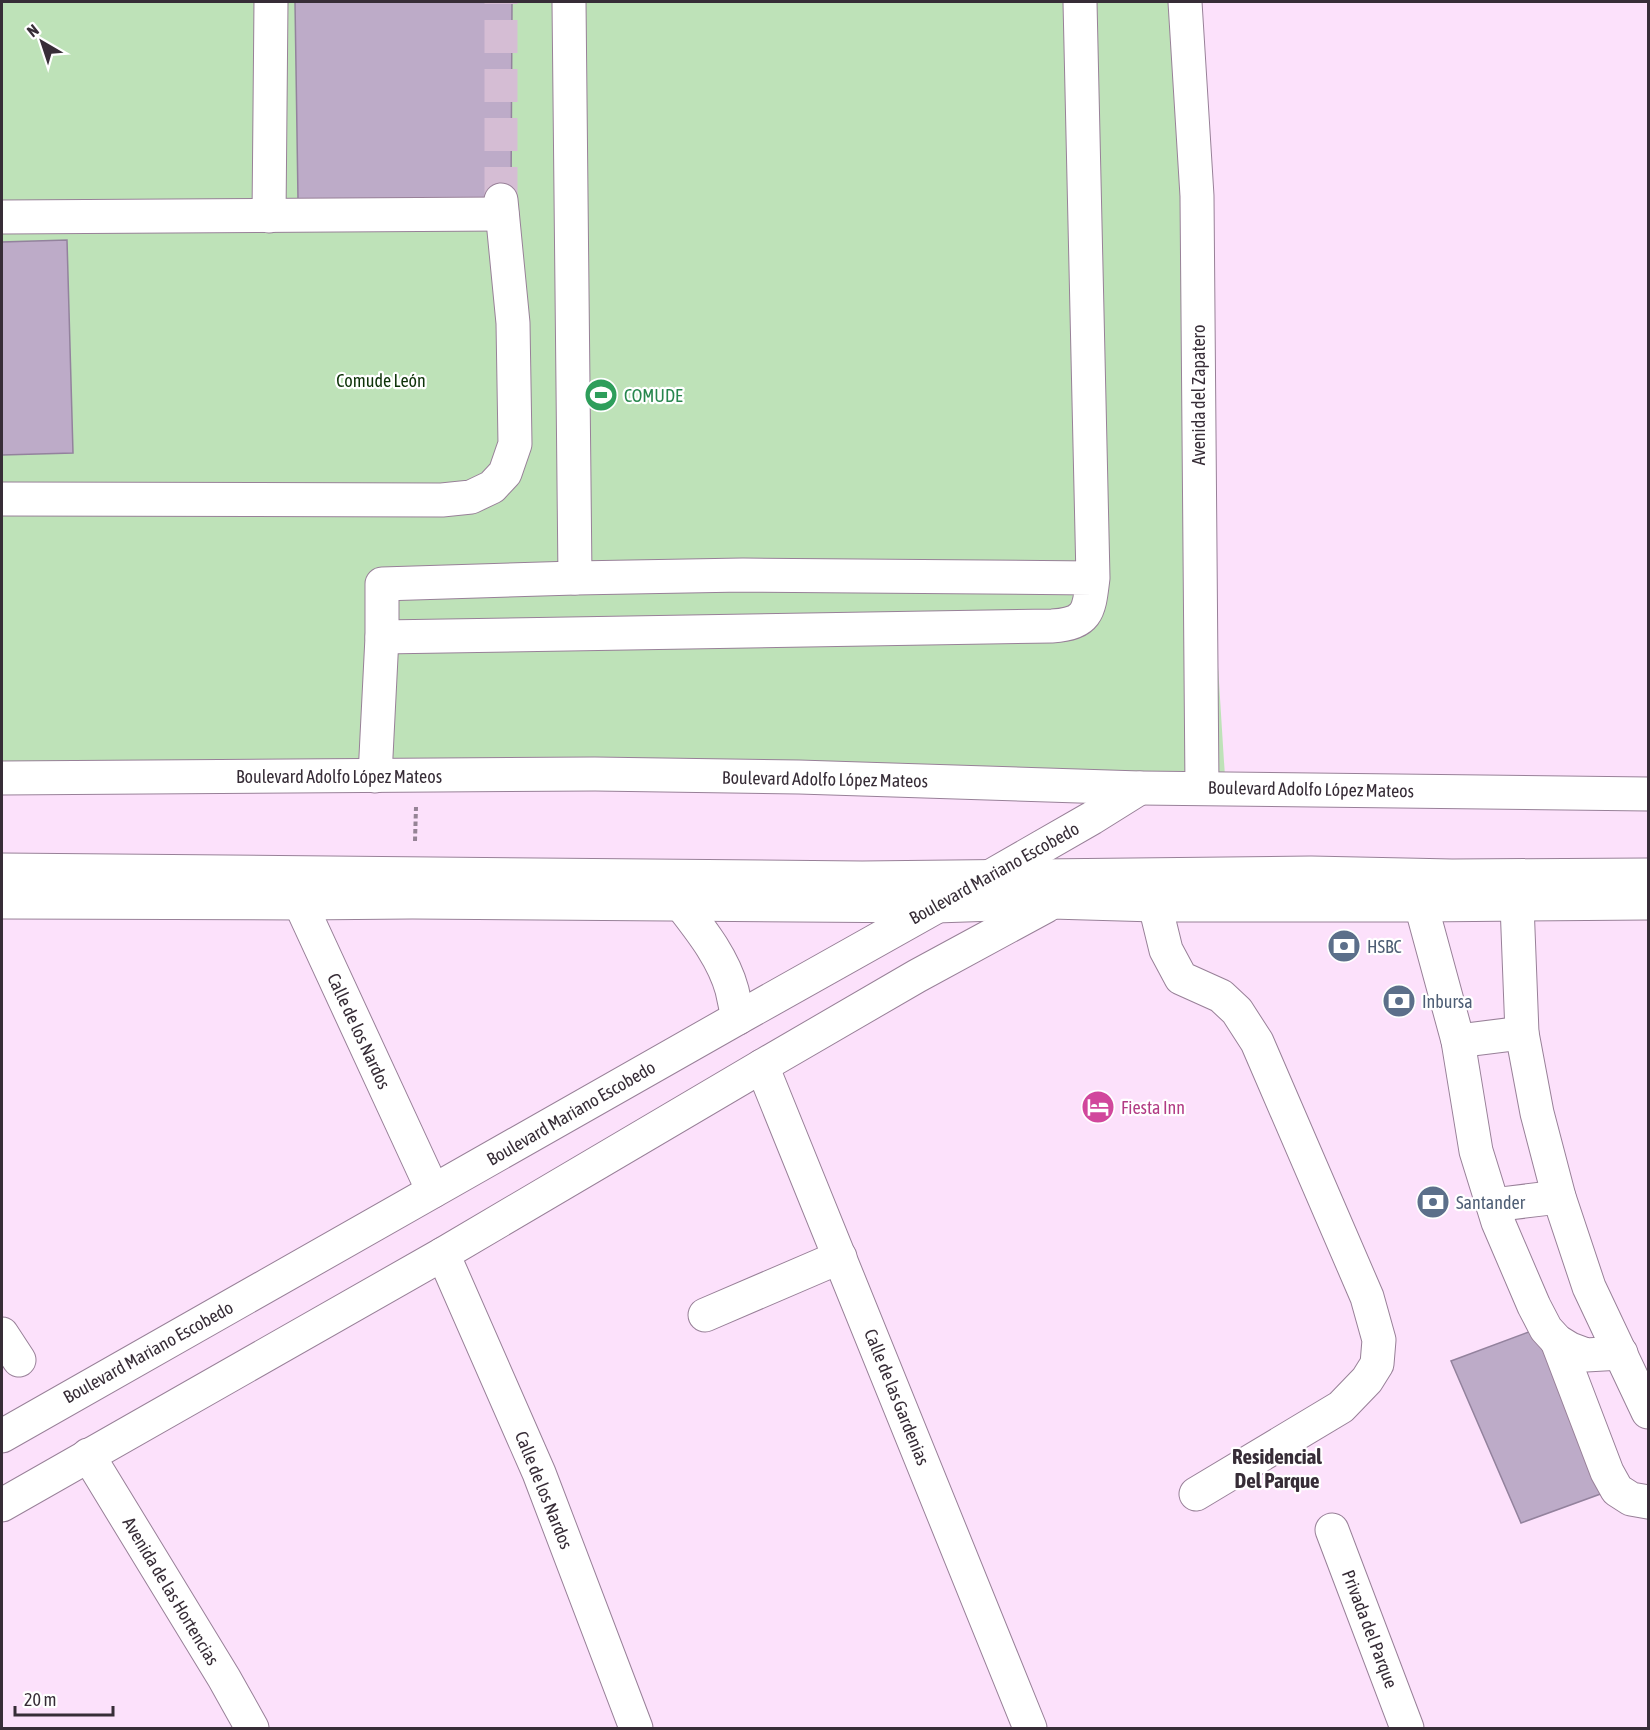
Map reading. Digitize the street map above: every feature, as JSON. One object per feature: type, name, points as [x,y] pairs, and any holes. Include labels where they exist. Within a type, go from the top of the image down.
[{"type":"main road","points":[[269,216],[271,2]]},
{"type":"main road","points":[[569,2],[574,578]]},
{"type":"main road","points":[[382,637],[1066,625],[1084,616],[1088,607],[1093,578],[1080,2]]},
{"type":"main road","name":"Avenida del Zapatero","points":[[1185,2],[1197,196],[1202,788]]},
{"type":"main road","points":[[2,217],[269,216],[501,207],[513,322],[515,444],[505,472],[492,487],[471,497],[442,500],[2,499]]},
{"type":"main road","points":[[375,776],[382,637],[382,584],[743,575],[1093,578]]},
{"type":"main road","name":"Boulevard Adolfo López Mateos","points":[[2,778],[595,774],[1140,788],[1648,794]]},
{"type":"main road","name":"Boulevard Mariano Escobedo","points":[[2,1436],[991,876],[1140,788]]},
{"type":"main road","points":[[2,870],[850,878],[1311,873],[1452,876],[1648,875]]},
{"type":"main road","points":[[2,902],[681,903],[936,906],[1052,903],[1155,905],[1648,903]]},
{"type":"main road","name":"Calle de los Nardos","points":[[300,903],[433,1191]]},
{"type":"main road","points":[[681,903],[720,961],[731,988],[738,1018]]},
{"type":"main road","points":[[2,1505],[443,1254],[917,976],[1052,903]]},
{"type":"main road","points":[[1517,904],[1522,1033],[1537,1113],[1558,1197],[1589,1287],[1648,1412]]},
{"type":"main road","points":[[1155,905],[1166,950],[1181,978],[1221,996],[1237,1011],[1257,1042],[1367,1297],[1379,1340],[1377,1364],[1367,1380],[1341,1407],[1196,1494]]},
{"type":"main road","points":[[1420,905],[1458,1041],[1476,1151],[1498,1222],[1534,1306],[1546,1329],[1557,1341],[1570,1349],[1586,1355],[1621,1353]]},
{"type":"main road","points":[[1458,1041],[1522,1033]]},
{"type":"main road","name":"Calle de las Gardenias","points":[[762,1066],[1030,1728]]},
{"type":"main road","points":[[1493,1205],[1558,1197]]},
{"type":"main road","name":"Calle de los Nardos","points":[[443,1254],[539,1473],[636,1728]]},
{"type":"main road","points":[[705,1315],[840,1257]]},
{"type":"main road","points":[[1557,1341],[1607,1472],[1617,1490],[1631,1499],[1648,1502]]},
{"type":"main road","name":"Avenida de las Hortencias","points":[[88,1455],[252,1728]]},
{"type":"main road","name":"Privada del Parque","points":[[1332,1530],[1407,1728]]},
{"type":"green space","name":"COMUDE","points":[[2,2],[1176,2],[1226,793],[2,789]]},
{"type":"building","points":[[295,2],[512,2],[511,199],[298,199]]},
{"type":"building","points":[[67,240],[73,453],[2,455],[2,242]]},
{"type":"building","points":[[1534,1330],[1606,1492],[1521,1523],[1451,1361]]},
{"type":"tunnel","points":[[501,2],[501,200]]},
{"type":"place","name":"COMUDE","points":[[601,395]]},
{"type":"place","name":"HSBC","points":[[1344,946]]},
{"type":"place","name":"Inbursa","points":[[1399,1001]]},
{"type":"place","name":"Fiesta Inn","points":[[1098,1107]]},
{"type":"place","name":"Santander","points":[[1433,1202]]},
{"type":"district","name":"Residencial Del Parque","points":[[1277,1468]]},
{"type":"park label","name":"Comude León","points":[[381,380]]}]
